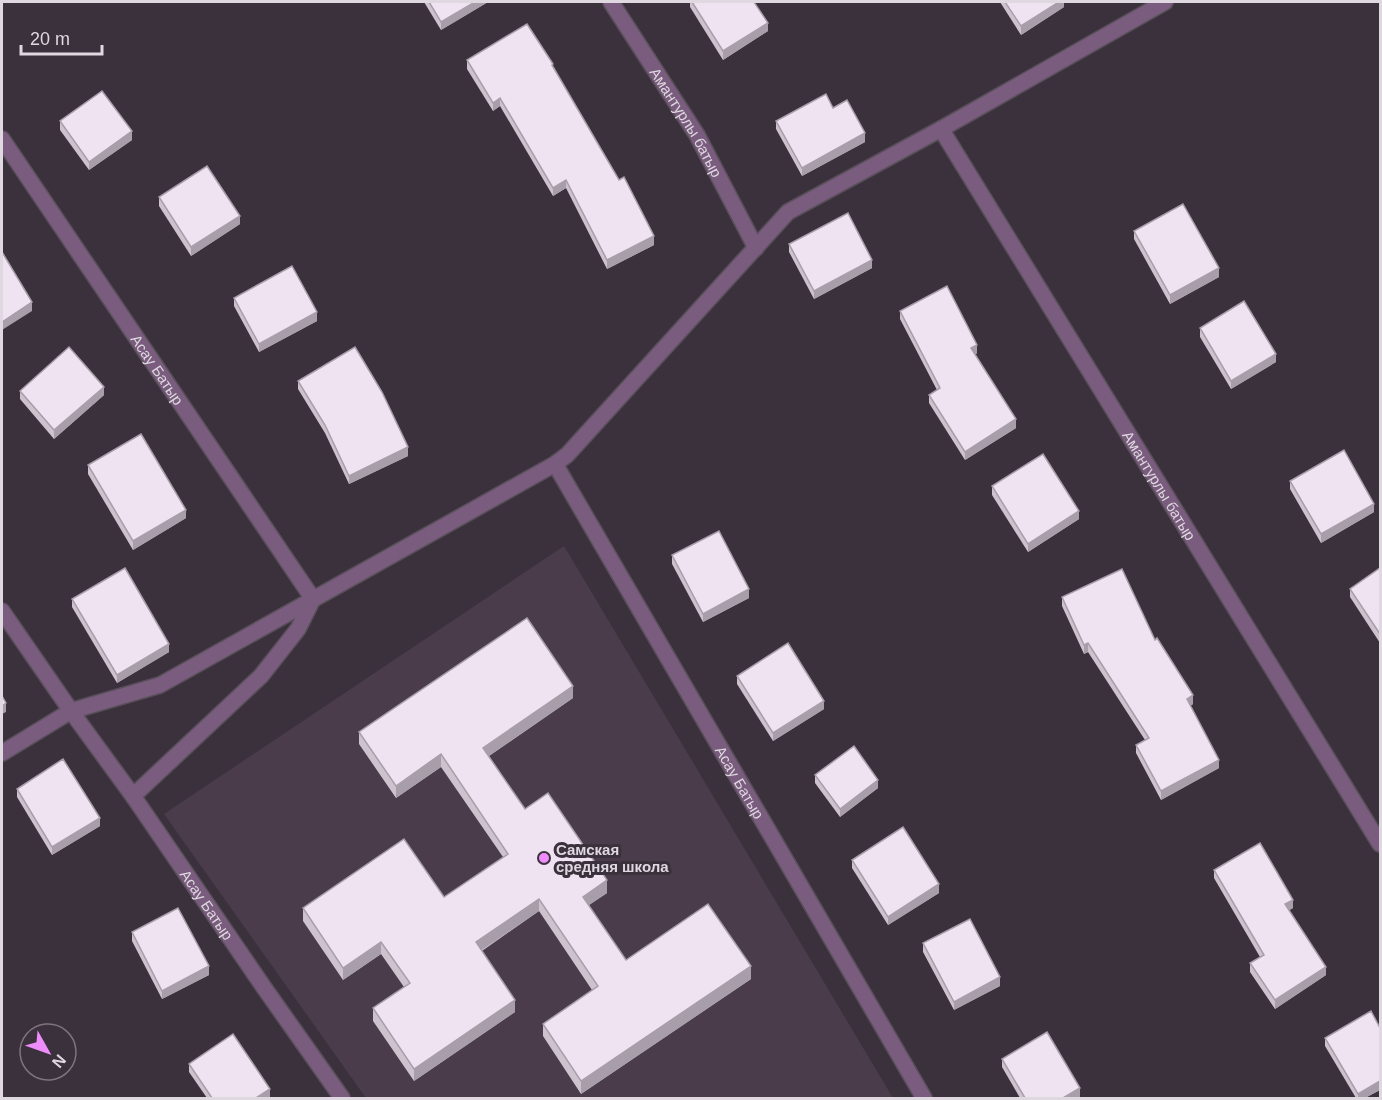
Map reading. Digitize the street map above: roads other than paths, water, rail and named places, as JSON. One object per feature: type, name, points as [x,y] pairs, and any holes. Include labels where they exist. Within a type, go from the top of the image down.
[{"type":"street","name":"Амантурлы батыр","points":[[611,2],[697,135],[756,248]]},
{"type":"street","points":[[2,753],[71,711],[160,685],[555,464],[567,455],[788,212],[1165,2]]},
{"type":"street","name":"Амантурлы батыр","points":[[940,129],[1380,844]]},
{"type":"street","name":"Асау Батыр","points":[[2,139],[313,599]]},
{"type":"street","name":"Асау Батыр","points":[[555,464],[924,1098]]},
{"type":"street","points":[[133,796],[261,676],[298,629],[313,599]]},
{"type":"street","name":"Асау Батыр","points":[[2,611],[342,1098]]},
{"type":"place","name":"Самская средняя школа","points":[[544,858]]}]
